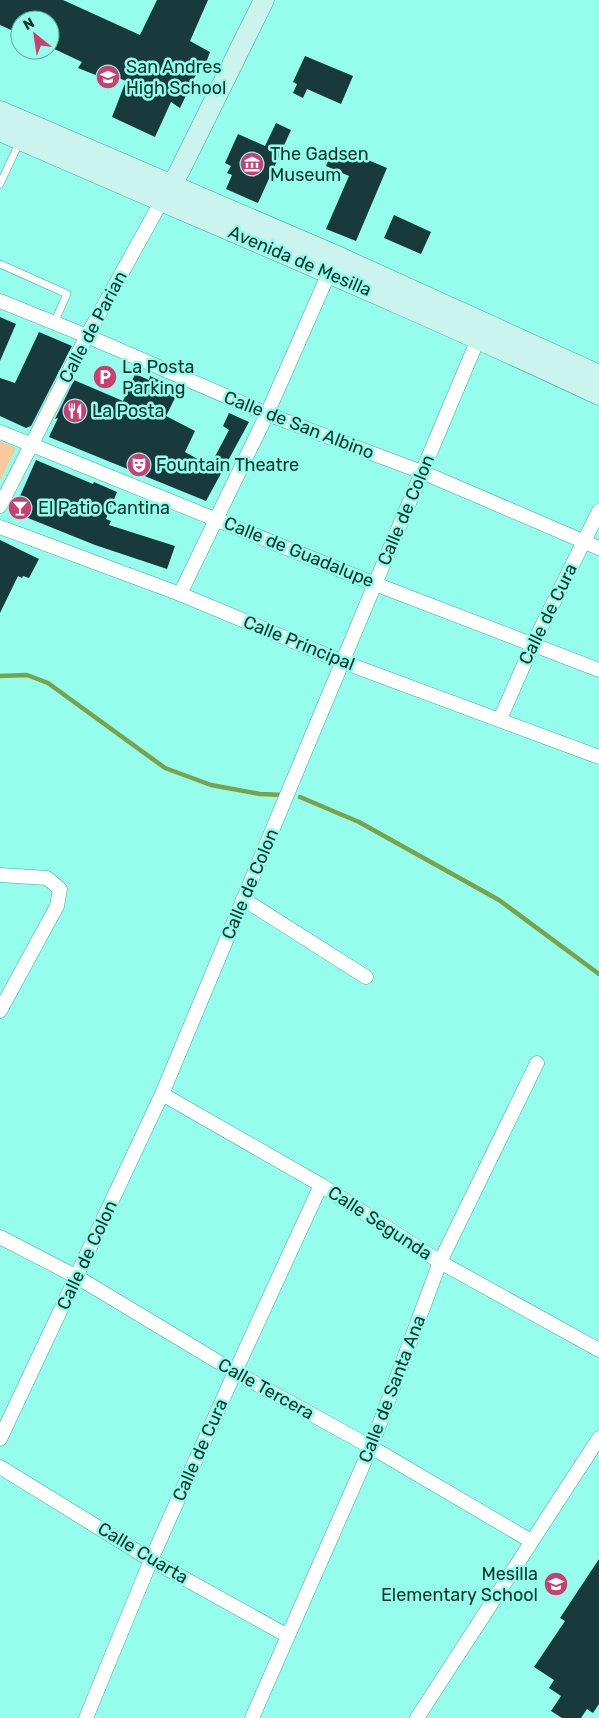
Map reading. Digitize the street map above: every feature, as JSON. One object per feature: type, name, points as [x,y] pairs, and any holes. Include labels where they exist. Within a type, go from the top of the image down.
[{"type":"main road","points":[[166,194],[180,170],[264,0]]},
{"type":"main road","name":"Avenida de Mesilla","points":[[0,111],[166,194]]},
{"type":"main road","name":"Avenida de Mesilla","points":[[0,131],[166,194],[482,330],[599,375]]},
{"type":"main road","name":"Avenida de Mesilla","points":[[482,330],[599,395]]},
{"type":"street","name":"Calle de Parian","points":[[0,506],[87,336],[166,194]]},
{"type":"street","points":[[180,594],[267,414],[333,265]]},
{"type":"street","name":"Calle de San Albino","points":[[0,301],[87,336],[267,414],[422,472],[599,548]]},
{"type":"street","name":"Calle de Colon","points":[[0,1439],[162,1094],[482,330]]},
{"type":"street","name":"Calle de Guadalupe","points":[[0,432],[375,584],[599,670]]},
{"type":"street","name":"Calle de Cura","points":[[500,719],[533,644],[599,511]]},
{"type":"street","name":"Calle Principal","points":[[0,527],[180,594],[343,662],[599,756]]},
{"type":"street","points":[[0,875],[47,878],[60,888],[57,906],[0,1011]]},
{"type":"street","points":[[243,900],[366,977]]},
{"type":"street","name":"Calle de Santa Ana","points":[[252,1718],[371,1447],[440,1262],[537,1062]]},
{"type":"street","name":"Calle Segunda","points":[[162,1094],[321,1185],[440,1262],[599,1350]]},
{"type":"street","name":"Calle de Cura","points":[[86,1718],[151,1560],[321,1185]]},
{"type":"street","name":"Calle Tercera","points":[[0,1238],[77,1277],[235,1372],[371,1447],[531,1541]]},
{"type":"street","points":[[417,1718],[599,1438]]},
{"type":"street","name":"Calle Cuarta","points":[[0,1467],[151,1560],[288,1636]]},
{"type":"lane","points":[[0,184],[21,140]]},
{"type":"lane","points":[[0,264],[67,294],[54,323]]},
{"type":"shaded area","points":[[0,441],[16,448],[0,481]]},
{"type":"building","points":[[0,0],[63,0],[140,35],[157,0],[208,0],[190,41],[210,52],[206,63],[202,62],[180,108],[171,102],[155,137],[112,117],[126,81],[101,71],[98,76],[78,68],[82,62],[60,52],[60,10],[10,10],[10,30],[0,25]]},
{"type":"building","points":[[305,56],[353,76],[341,104],[307,89],[303,98],[293,93],[297,84],[293,82]]},
{"type":"building","name":"The Gadsen Museum","points":[[276,123],[291,130],[258,203],[226,189],[232,175],[227,173],[231,166],[225,163],[238,134],[265,146]]},
{"type":"building","points":[[335,146],[387,168],[356,241],[326,229],[349,176],[326,166]]},
{"type":"building","points":[[394,215],[431,232],[421,254],[384,238]]},
{"type":"building","points":[[0,317],[16,324],[0,361]]},
{"type":"building","points":[[39,332],[72,346],[31,426],[26,428],[0,416],[0,378],[15,383]]},
{"type":"building","points":[[135,374],[149,380],[150,376],[179,390],[166,416],[195,431],[185,452],[210,466],[229,430],[223,426],[229,413],[249,422],[206,501],[49,437],[58,418],[55,419],[74,380],[123,401]]},
{"type":"building","points":[[36,460],[117,492],[106,519],[111,521],[109,525],[175,546],[167,569],[95,545],[13,512]]},
{"type":"building","points":[[0,540],[39,559],[29,578],[18,576],[0,613]]},
{"type":"building","points":[[599,1559],[599,1704],[593,1713],[587,1709],[581,1718],[562,1718],[551,1711],[561,1696],[549,1688],[554,1680],[534,1667],[565,1621],[560,1618]]},
{"type":"waterway","points":[[0,676],[27,675],[48,683],[165,768],[211,785],[260,794],[283,795]]},
{"type":"waterway","points":[[300,797],[359,822],[499,900],[599,974]]},
{"type":"place","name":"San Andres High School","points":[[108,77]]},
{"type":"place","name":"The Gadsen Museum","points":[[252,164]]},
{"type":"place","name":"La Posta Parking","points":[[105,377]]},
{"type":"place","name":"La Posta","points":[[75,411]]},
{"type":"place","name":"Fountain Theatre","points":[[139,465]]},
{"type":"place","name":"El Patio Cantina","points":[[20,508]]},
{"type":"place","name":"Mesilla Elementary School","points":[[556,1584]]}]
